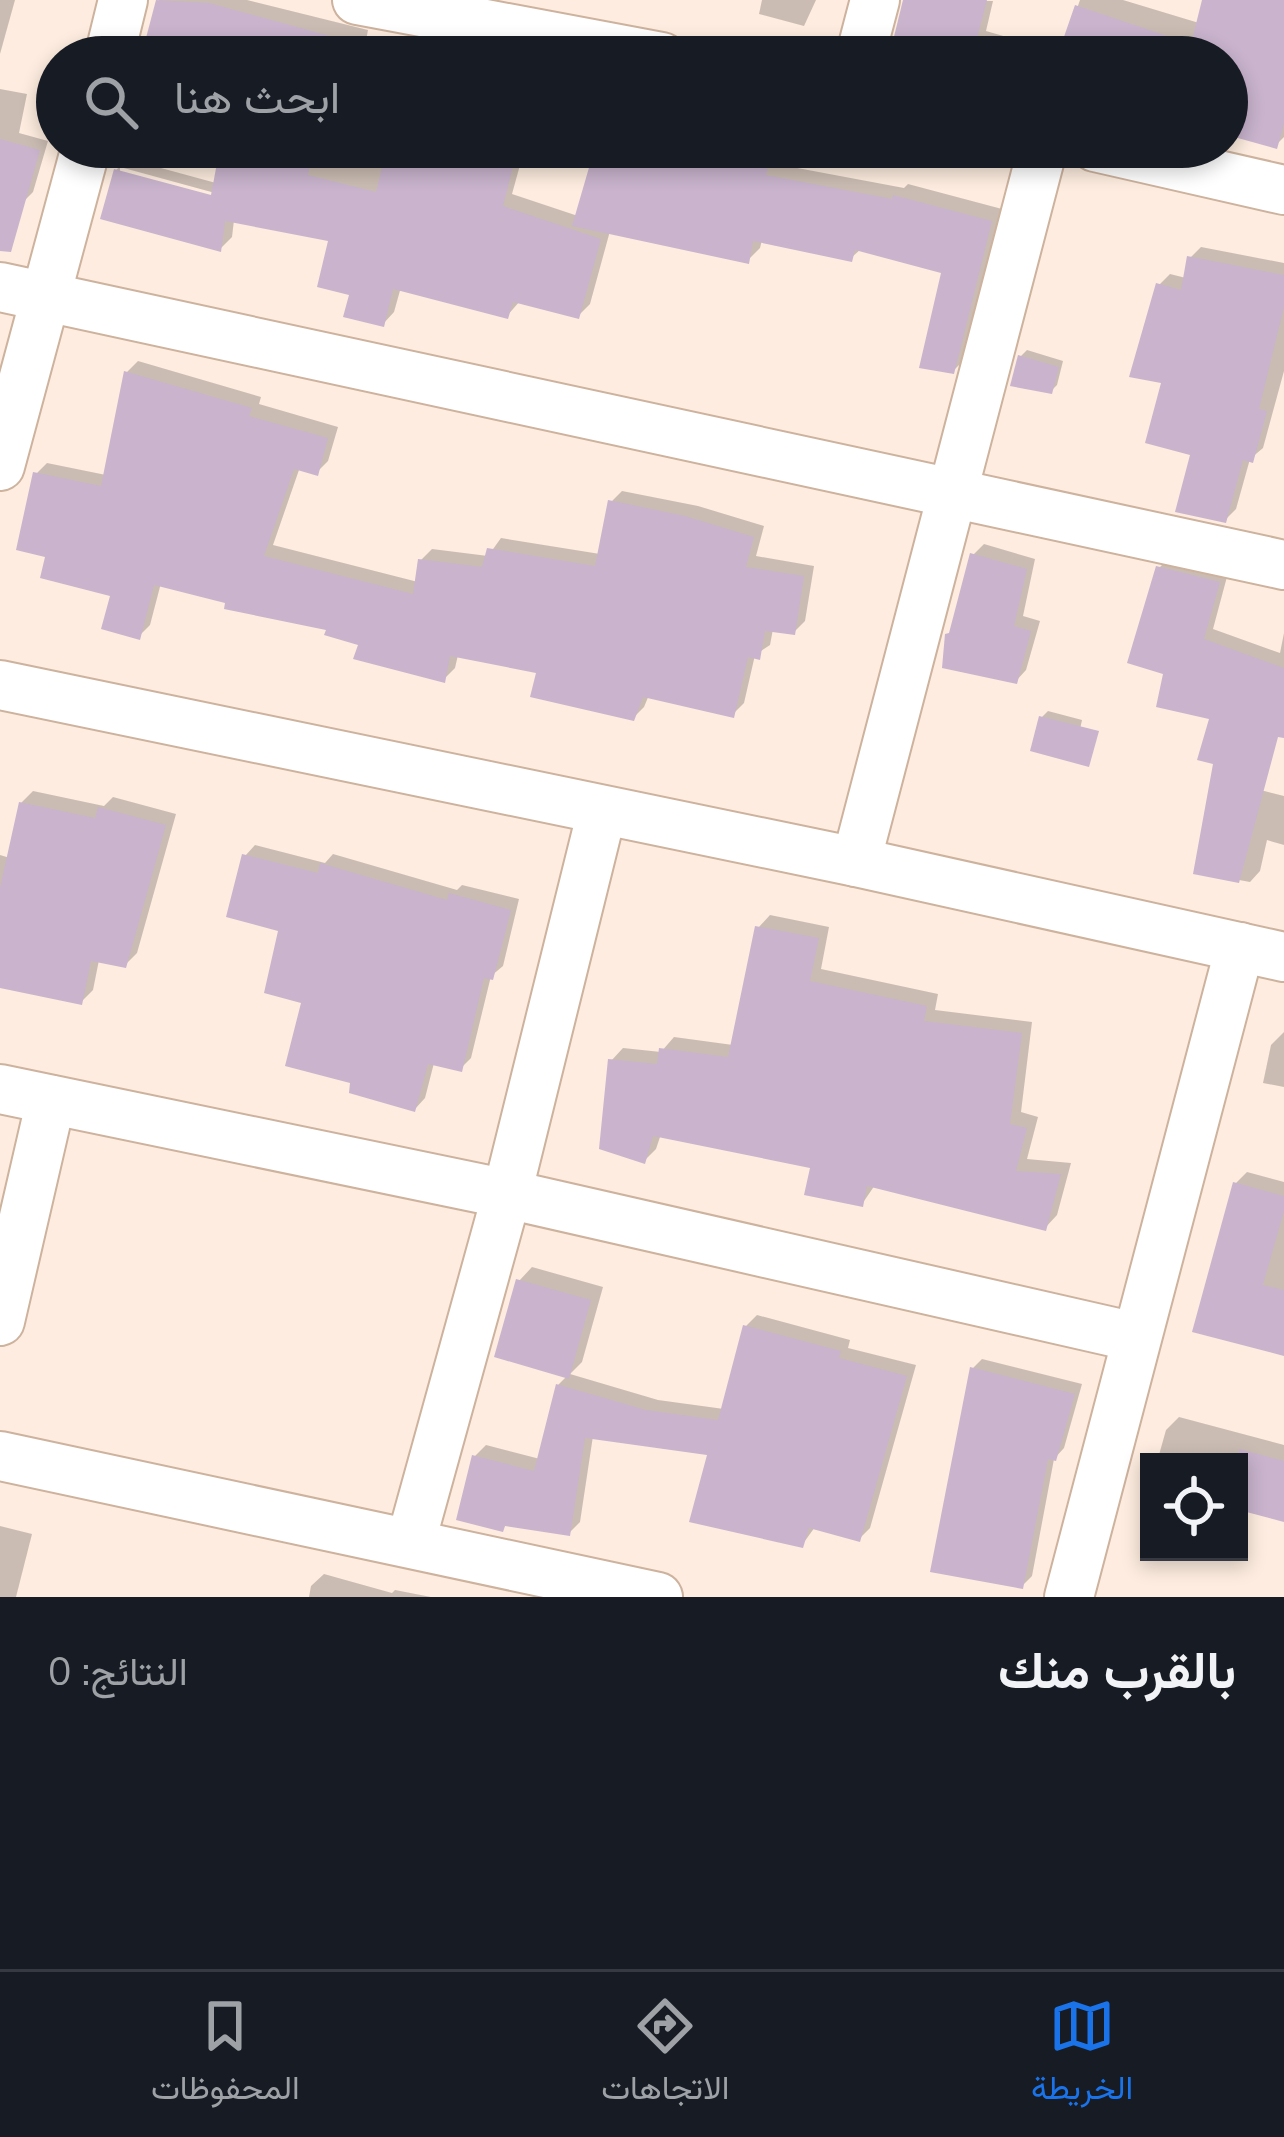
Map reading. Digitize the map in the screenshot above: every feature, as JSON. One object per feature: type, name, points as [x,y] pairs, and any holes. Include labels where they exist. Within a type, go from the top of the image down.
[{"type":"street","points":[[114,36],[123,0]]},
{"type":"street","points":[[357,0],[432,7],[565,36]]},
{"type":"street","points":[[865,36],[874,0]]},
{"type":"street","points":[[0,466],[81,168]]},
{"type":"street","points":[[856,862],[1037,168]]},
{"type":"street","points":[[1187,168],[1284,190]]},
{"type":"street","points":[[0,287],[1284,565]]},
{"type":"street","points":[[0,685],[856,862],[1262,952],[1136,1337],[1069,1597]]},
{"type":"street","points":[[411,1541],[507,1194],[602,811]]},
{"type":"street","points":[[0,1089],[507,1194],[1136,1337]]},
{"type":"street","points":[[0,1322],[51,1100]]},
{"type":"street","points":[[0,1456],[654,1597]]},
{"type":"building","points":[[156,0],[209,3],[330,36],[147,36]]},
{"type":"building","points":[[903,0],[987,0],[978,36],[894,36]]},
{"type":"building","points":[[1202,0],[1284,0],[1284,124],[1277,149],[1248,141],[1248,36],[1193,36]]},
{"type":"building","points":[[1075,5],[1167,36],[1064,36]]},
{"type":"building","points":[[0,139],[36,149],[36,164],[11,252],[0,251]]},
{"type":"building","points":[[216,168],[309,168],[308,175],[376,192],[382,168],[513,168],[503,206],[601,239],[579,319],[513,302],[508,319],[393,289],[384,327],[343,317],[349,295],[317,287],[328,241],[225,221],[221,252],[100,219],[114,169],[211,195]]},
{"type":"building","points":[[589,168],[764,168],[766,175],[892,199],[893,195],[992,221],[954,374],[919,368],[941,273],[855,250],[852,262],[753,241],[749,264],[572,226]]},
{"type":"building","points":[[1187,256],[1284,275],[1284,307],[1259,409],[1267,411],[1253,463],[1243,460],[1226,523],[1175,512],[1190,455],[1145,443],[1161,383],[1129,377],[1156,283],[1181,290]]},
{"type":"building","points":[[1018,355],[1059,367],[1052,394],[1010,386]]},
{"type":"building","points":[[124,371],[252,408],[249,416],[328,438],[318,476],[294,469],[264,556],[413,594],[418,559],[482,567],[487,548],[595,566],[608,500],[754,537],[746,567],[804,576],[795,635],[765,631],[760,660],[748,657],[734,718],[643,697],[634,721],[530,697],[536,673],[450,656],[445,683],[353,659],[358,645],[324,635],[326,630],[224,609],[225,603],[154,585],[140,640],[101,629],[110,596],[40,578],[45,557],[16,550],[33,472],[101,486]]},
{"type":"building","points":[[970,553],[1027,569],[1014,626],[1031,631],[1017,684],[942,668],[945,634]]},
{"type":"building","points":[[1156,566],[1220,582],[1204,639],[1284,668],[1284,738],[1278,737],[1239,883],[1193,874],[1213,764],[1197,760],[1209,719],[1156,707],[1163,674],[1127,663]]},
{"type":"building","points":[[1039,716],[1099,731],[1089,767],[1030,751]]},
{"type":"building","points":[[19,802],[95,818],[98,807],[166,825],[126,968],[91,961],[82,1005],[0,988],[0,888]]},
{"type":"building","points":[[242,854],[318,873],[320,863],[447,900],[449,893],[511,910],[493,980],[484,978],[462,1072],[428,1064],[415,1112],[349,1093],[350,1083],[285,1066],[301,1003],[264,993],[278,931],[226,917]]},
{"type":"building","points":[[755,926],[819,938],[810,981],[927,1006],[924,1021],[1022,1033],[1010,1124],[1027,1128],[1016,1171],[1061,1174],[1046,1231],[867,1186],[863,1207],[804,1195],[810,1168],[653,1136],[645,1164],[599,1149],[608,1059],[657,1064],[659,1048],[728,1057]]},
{"type":"building","points":[[1233,1182],[1284,1196],[1263,1285],[1284,1290],[1284,1356],[1192,1332]]},
{"type":"building","points":[[516,1279],[591,1300],[569,1379],[494,1357]]},
{"type":"building","points":[[743,1325],[841,1351],[839,1358],[907,1376],[860,1542],[809,1528],[803,1548],[689,1522],[707,1455],[585,1438],[570,1536],[505,1526],[503,1532],[456,1520],[472,1455],[534,1471],[556,1384],[646,1410],[718,1420]]},
{"type":"building","points":[[970,1367],[1075,1394],[1056,1461],[1048,1459],[1023,1589],[930,1572]]},
{"type":"building","points":[[1239,1449],[1284,1461],[1284,1522],[1248,1512],[1248,1453],[1239,1453]]}]
